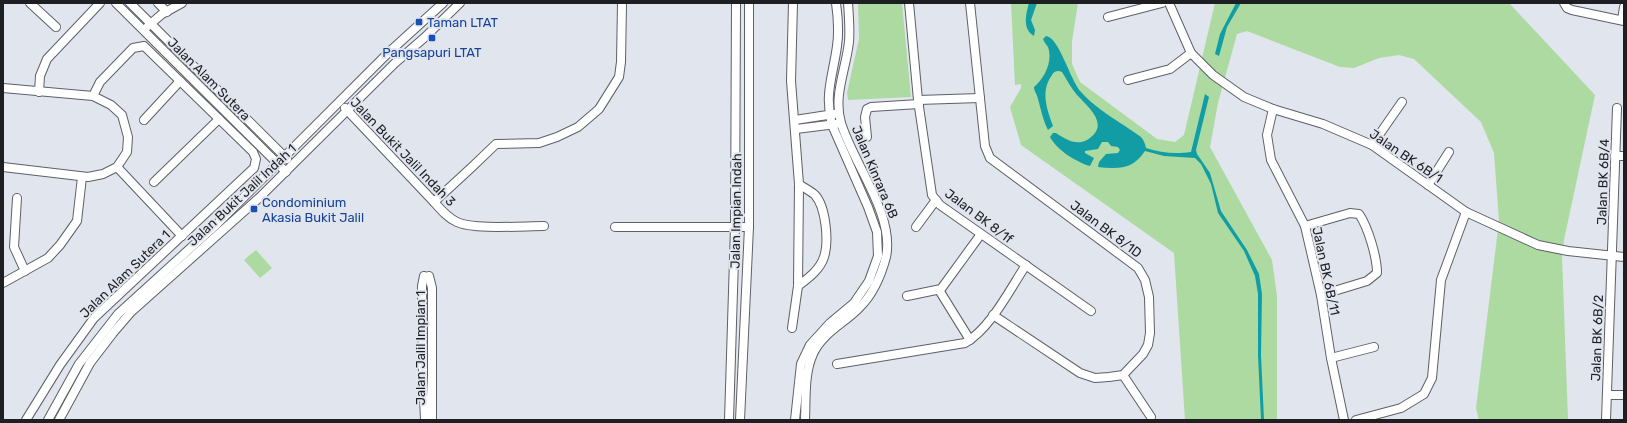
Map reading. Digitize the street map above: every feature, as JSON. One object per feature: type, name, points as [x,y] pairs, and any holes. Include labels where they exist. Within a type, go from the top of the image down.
[{"type":"street","points":[[30,3],[56,27]]},
{"type":"street","points":[[39,92],[40,76],[47,59],[100,3]]},
{"type":"street","name":"Jalan Alam Sutera","points":[[116,3],[286,172]]},
{"type":"street","name":"Jalan Alam Sutera","points":[[130,3],[292,164]]},
{"type":"street","points":[[158,3],[167,12]]},
{"type":"street","points":[[142,30],[182,3]]},
{"type":"street","name":"Jalan Bukit Jalil Indah 1","points":[[48,420],[79,364],[118,314],[217,224],[387,54],[443,3]]},
{"type":"street","name":"Jalan Bukit Jalil Indah 1","points":[[59,420],[90,363],[131,312],[215,238],[286,172],[292,164],[460,3]]},
{"type":"street","points":[[434,202],[496,144],[538,142],[557,137],[578,127],[599,109],[619,77],[622,62],[622,3]]},
{"type":"street","name":"Jalan Impian Indah","points":[[729,420],[736,227],[736,3]]},
{"type":"street","name":"Jalan Impian Indah","points":[[740,420],[749,227],[749,3]]},
{"type":"street","points":[[792,328],[798,286],[799,184],[791,81],[793,3]]},
{"type":"street","name":"Jalan Kinrara 6B","points":[[795,420],[801,364],[810,345],[830,323],[854,303],[869,281],[878,256],[877,232],[871,214],[829,115],[828,98],[837,45],[836,3]]},
{"type":"street","name":"Jalan Kinrara 6B","points":[[805,420],[808,372],[813,354],[819,343],[833,329],[860,308],[872,293],[879,280],[886,254],[886,227],[880,210],[841,123],[839,113],[839,90],[849,42],[848,3]]},
{"type":"street","name":"Jalan BK 8/1f","points":[[909,3],[919,102],[932,195],[940,205],[1091,311]]},
{"type":"street","name":"Jalan BK 8/1D","points":[[970,3],[985,146],[990,158],[1138,268],[1145,280],[1149,297],[1150,334],[1148,345],[1143,354],[1123,375]]},
{"type":"street","points":[[1108,17],[1162,3]]},
{"type":"street","name":"Jalan BK 6B/1","points":[[1169,3],[1191,53],[1213,75],[1244,97],[1273,109],[1323,124],[1372,145],[1466,212],[1538,245],[1568,251],[1624,258]]},
{"type":"street","points":[[1564,3],[1567,8],[1572,10],[1623,21],[1624,7]]},
{"type":"street","points":[[93,96],[100,82],[133,48],[144,46],[219,119],[154,182]]},
{"type":"street","points":[[1128,80],[1170,69],[1191,53]]},
{"type":"street","points":[[387,54],[395,64]]},
{"type":"street","points":[[144,120],[180,81]]},
{"type":"street","points":[[3,88],[93,96],[111,105],[122,115],[128,137],[127,152],[117,167],[103,174],[82,177],[3,167]]},
{"type":"street","points":[[867,137],[865,117],[867,109],[871,107],[980,98]]},
{"type":"street","points":[[1372,145],[1402,102]]},
{"type":"street","name":"Jalan Bukit Jalil Indah 3","points":[[339,103],[448,216],[458,222],[466,225],[544,226]]},
{"type":"street","name":"Jalan BK 6B/4","points":[[1612,257],[1617,108]]},
{"type":"street","name":"Jalan BK 6B/11","points":[[1273,109],[1267,135],[1272,160],[1305,226],[1321,295],[1331,358],[1344,420]]},
{"type":"street","points":[[795,125],[839,113]]},
{"type":"street","name":"Jalan Alam Sutera 1","points":[[26,420],[60,365],[94,318],[254,168],[256,159],[253,152],[219,119]]},
{"type":"street","points":[[795,125],[832,125],[841,123]]},
{"type":"street","points":[[1428,185],[1449,152]]},
{"type":"street","points":[[1615,156],[1624,156]]},
{"type":"street","points":[[117,167],[182,236]]},
{"type":"street","points":[[3,283],[48,258],[60,245],[76,221],[82,177]]},
{"type":"street","points":[[798,286],[813,274],[824,257],[826,231],[822,208],[815,195],[799,184]]},
{"type":"street","points":[[17,198],[14,247],[25,271]]},
{"type":"street","points":[[916,228],[936,200]]},
{"type":"street","points":[[1356,420],[1401,408],[1424,394],[1430,383],[1432,378],[1441,280],[1466,212]]},
{"type":"street","points":[[1305,226],[1350,214],[1358,214],[1364,221],[1377,265],[1377,273],[1367,281],[1321,295]]},
{"type":"street","points":[[615,227],[749,227]]},
{"type":"street","points":[[907,296],[940,290],[981,234]]},
{"type":"street","name":"Jalan BK 6B/2","points":[[1606,420],[1612,257]]},
{"type":"street","points":[[837,364],[960,344],[970,340],[978,334],[993,315],[1026,265]]},
{"type":"street","name":"Jalan Jalil Impian 1","points":[[427,276],[432,291],[427,417],[423,375],[422,291],[427,276]]},
{"type":"street","points":[[940,290],[970,340]]},
{"type":"street","points":[[422,291],[432,291]]},
{"type":"street","points":[[993,315],[1080,373],[1095,378],[1123,375],[1150,417]]},
{"type":"street","points":[[1331,358],[1374,347]]},
{"type":"street","points":[[1607,395],[1624,395]]},
{"type":"street","points":[[427,417],[440,420]]},
{"type":"green space","points":[[858,3],[902,3],[911,97],[848,100],[847,93],[859,39]]},
{"type":"green space","points":[[1011,3],[1078,3],[1072,41],[1072,64],[1080,82],[1157,139],[1175,142],[1184,135],[1215,3],[1509,3],[1595,95],[1564,240],[1562,256],[1568,420],[1479,420],[1476,408],[1499,221],[1494,153],[1481,122],[1414,59],[1399,55],[1379,58],[1354,68],[1340,67],[1247,31],[1237,34],[1218,103],[1210,147],[1272,260],[1277,296],[1277,420],[1185,420],[1174,253],[1021,145],[1010,107],[1021,88],[1021,84],[1015,85]]},
{"type":"green space","points":[[256,250],[272,268],[260,278],[244,260]]},
{"type":"water","points":[[1029,3],[1037,3],[1031,20],[1035,30],[1034,36],[1030,33],[1026,25],[1026,16]]},
{"type":"water","points":[[1236,3],[1241,3],[1227,27],[1219,56],[1215,54],[1220,34]]},
{"type":"water","points":[[1046,36],[1051,38],[1060,51],[1081,92],[1091,102],[1141,137],[1146,148],[1168,153],[1191,152],[1205,94],[1209,97],[1196,150],[1197,154],[1210,173],[1221,211],[1247,250],[1259,274],[1262,294],[1261,355],[1264,420],[1261,420],[1258,355],[1258,294],[1255,276],[1244,251],[1218,213],[1211,184],[1201,164],[1195,158],[1164,156],[1145,151],[1135,162],[1130,165],[1119,168],[1098,167],[1099,162],[1106,154],[1118,153],[1120,150],[1118,147],[1111,146],[1108,142],[1102,142],[1098,149],[1085,151],[1085,153],[1094,158],[1090,166],[1079,162],[1062,151],[1050,137],[1053,133],[1056,133],[1071,141],[1083,142],[1094,134],[1098,123],[1092,111],[1071,87],[1062,72],[1058,71],[1053,74],[1046,87],[1045,94],[1047,107],[1053,126],[1048,130],[1043,119],[1038,97],[1034,90],[1034,87],[1045,74],[1049,63],[1048,47],[1043,39]]},
{"type":"place","name":"Taman LTAT","points":[[419,22]]},
{"type":"place","name":"Pangsapuri LTAT","points":[[432,38]]},
{"type":"place","name":"Condominium Akasia Bukit Jalil","points":[[254,209]]}]
